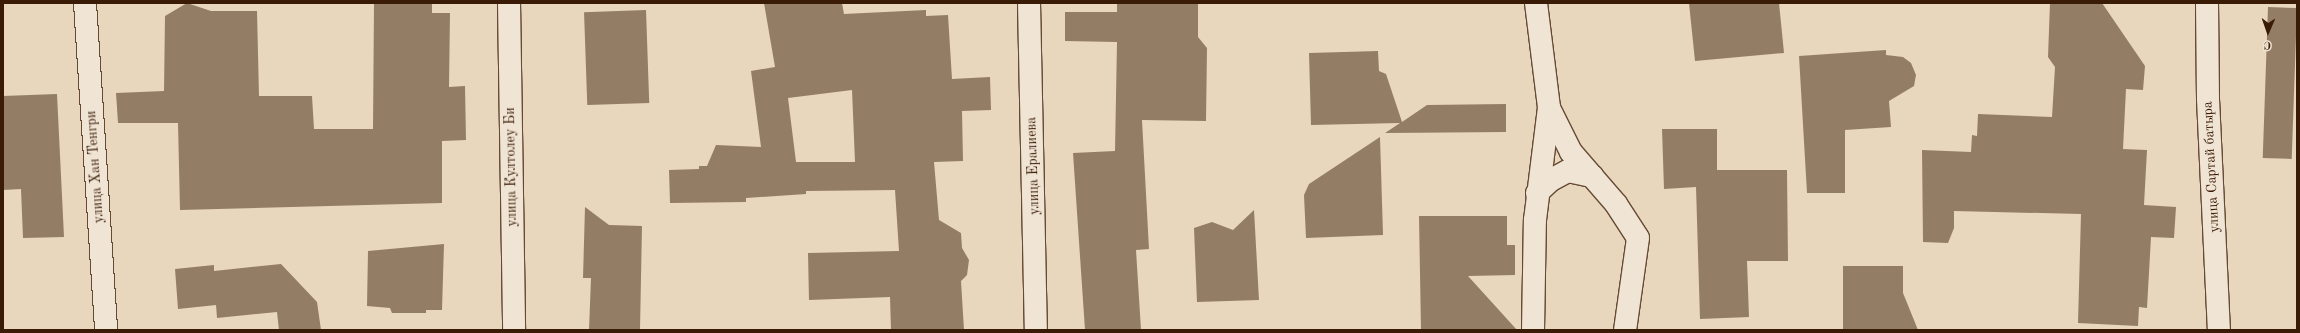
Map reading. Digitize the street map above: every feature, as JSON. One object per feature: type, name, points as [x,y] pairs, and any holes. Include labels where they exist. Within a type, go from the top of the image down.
[{"type":"street","name":"улица Хан Тенгри","points":[[85,3],[106,330]]},
{"type":"street","name":"улица Култолеу Би","points":[[509,3],[514,330]]},
{"type":"street","name":"улица Ералиева","points":[[1029,3],[1036,330]]},
{"type":"street","points":[[1533,330],[1537,194],[1549,108],[1536,3]]},
{"type":"street","name":"улица Сартай батыра","points":[[2207,3],[2208,107],[2219,330]]},
{"type":"street","points":[[1549,108],[1571,152],[1616,204],[1638,238],[1625,330]]},
{"type":"street","points":[[1537,194],[1551,180],[1568,171],[1592,176]]},
{"type":"building","points":[[187,3],[211,11],[257,11],[259,96],[312,96],[314,129],[373,129],[374,3],[432,3],[432,13],[450,13],[449,87],[465,86],[466,140],[442,141],[442,203],[180,210],[178,123],[118,123],[116,93],[164,91],[165,16]]},
{"type":"building","points":[[764,3],[842,3],[844,14],[926,10],[926,16],[948,15],[952,79],[990,77],[991,110],[962,111],[963,161],[934,162],[939,220],[961,233],[962,248],[969,260],[967,275],[961,281],[964,330],[891,330],[890,297],[809,300],[808,253],[899,251],[895,190],[806,191],[806,194],[746,198],[746,202],[670,203],[669,170],[699,169],[699,166],[707,166],[716,145],[761,147],[751,71],[775,67]],"holes":[[[852,90],[855,162],[796,162],[788,98]]]},
{"type":"building","points":[[1117,3],[1198,3],[1198,37],[1207,48],[1206,121],[1142,120],[1149,249],[1136,250],[1141,330],[1085,330],[1073,153],[1115,151],[1117,42],[1065,41],[1065,12],[1117,12]]},
{"type":"building","points":[[1689,3],[1779,3],[1784,53],[1695,61]]},
{"type":"building","points":[[2050,3],[2102,3],[2145,66],[2143,90],[2126,89],[2123,149],[2147,150],[2144,205],[2176,207],[2174,238],[2151,237],[2147,308],[2139,307],[2138,326],[2078,323],[2081,214],[1954,211],[1954,228],[1948,243],[1923,242],[1922,150],[1971,152],[1972,135],[1977,136],[1978,114],[2052,117],[2055,67],[2048,57]]},
{"type":"building","points":[[2268,7],[2297,8],[2292,159],[2263,158]]},
{"type":"building","points":[[646,10],[649,103],[587,105],[584,12]]},
{"type":"building","points":[[1886,50],[1886,55],[1903,57],[1911,63],[1916,75],[1914,86],[1889,101],[1891,127],[1845,130],[1845,193],[1807,193],[1799,56]]},
{"type":"building","points":[[1378,51],[1379,71],[1386,74],[1402,122],[1427,105],[1506,104],[1506,132],[1385,133],[1400,123],[1311,125],[1309,53]]},
{"type":"building","points":[[57,94],[64,237],[23,238],[21,189],[3,190],[3,96]]},
{"type":"building","points":[[1662,129],[1717,129],[1717,170],[1787,170],[1788,261],[1747,261],[1749,317],[1700,319],[1696,187],[1664,189]]},
{"type":"building","points":[[1380,137],[1383,235],[1306,238],[1304,195],[1309,184]]},
{"type":"building","points":[[585,207],[609,225],[642,226],[640,330],[589,330],[591,278],[583,278]]},
{"type":"building","points":[[1254,210],[1259,300],[1197,302],[1194,228],[1212,222],[1233,230]]},
{"type":"building","points":[[1419,216],[1507,216],[1507,245],[1515,245],[1515,275],[1468,276],[1517,330],[1421,330]]},
{"type":"building","points":[[444,244],[442,310],[426,310],[426,313],[392,313],[390,308],[367,306],[368,251]]},
{"type":"building","points":[[281,264],[317,302],[321,330],[279,330],[277,312],[217,318],[216,305],[178,309],[175,269],[214,265],[214,271]]},
{"type":"building","points":[[1843,266],[1903,266],[1903,293],[1918,330],[1843,330]]}]
